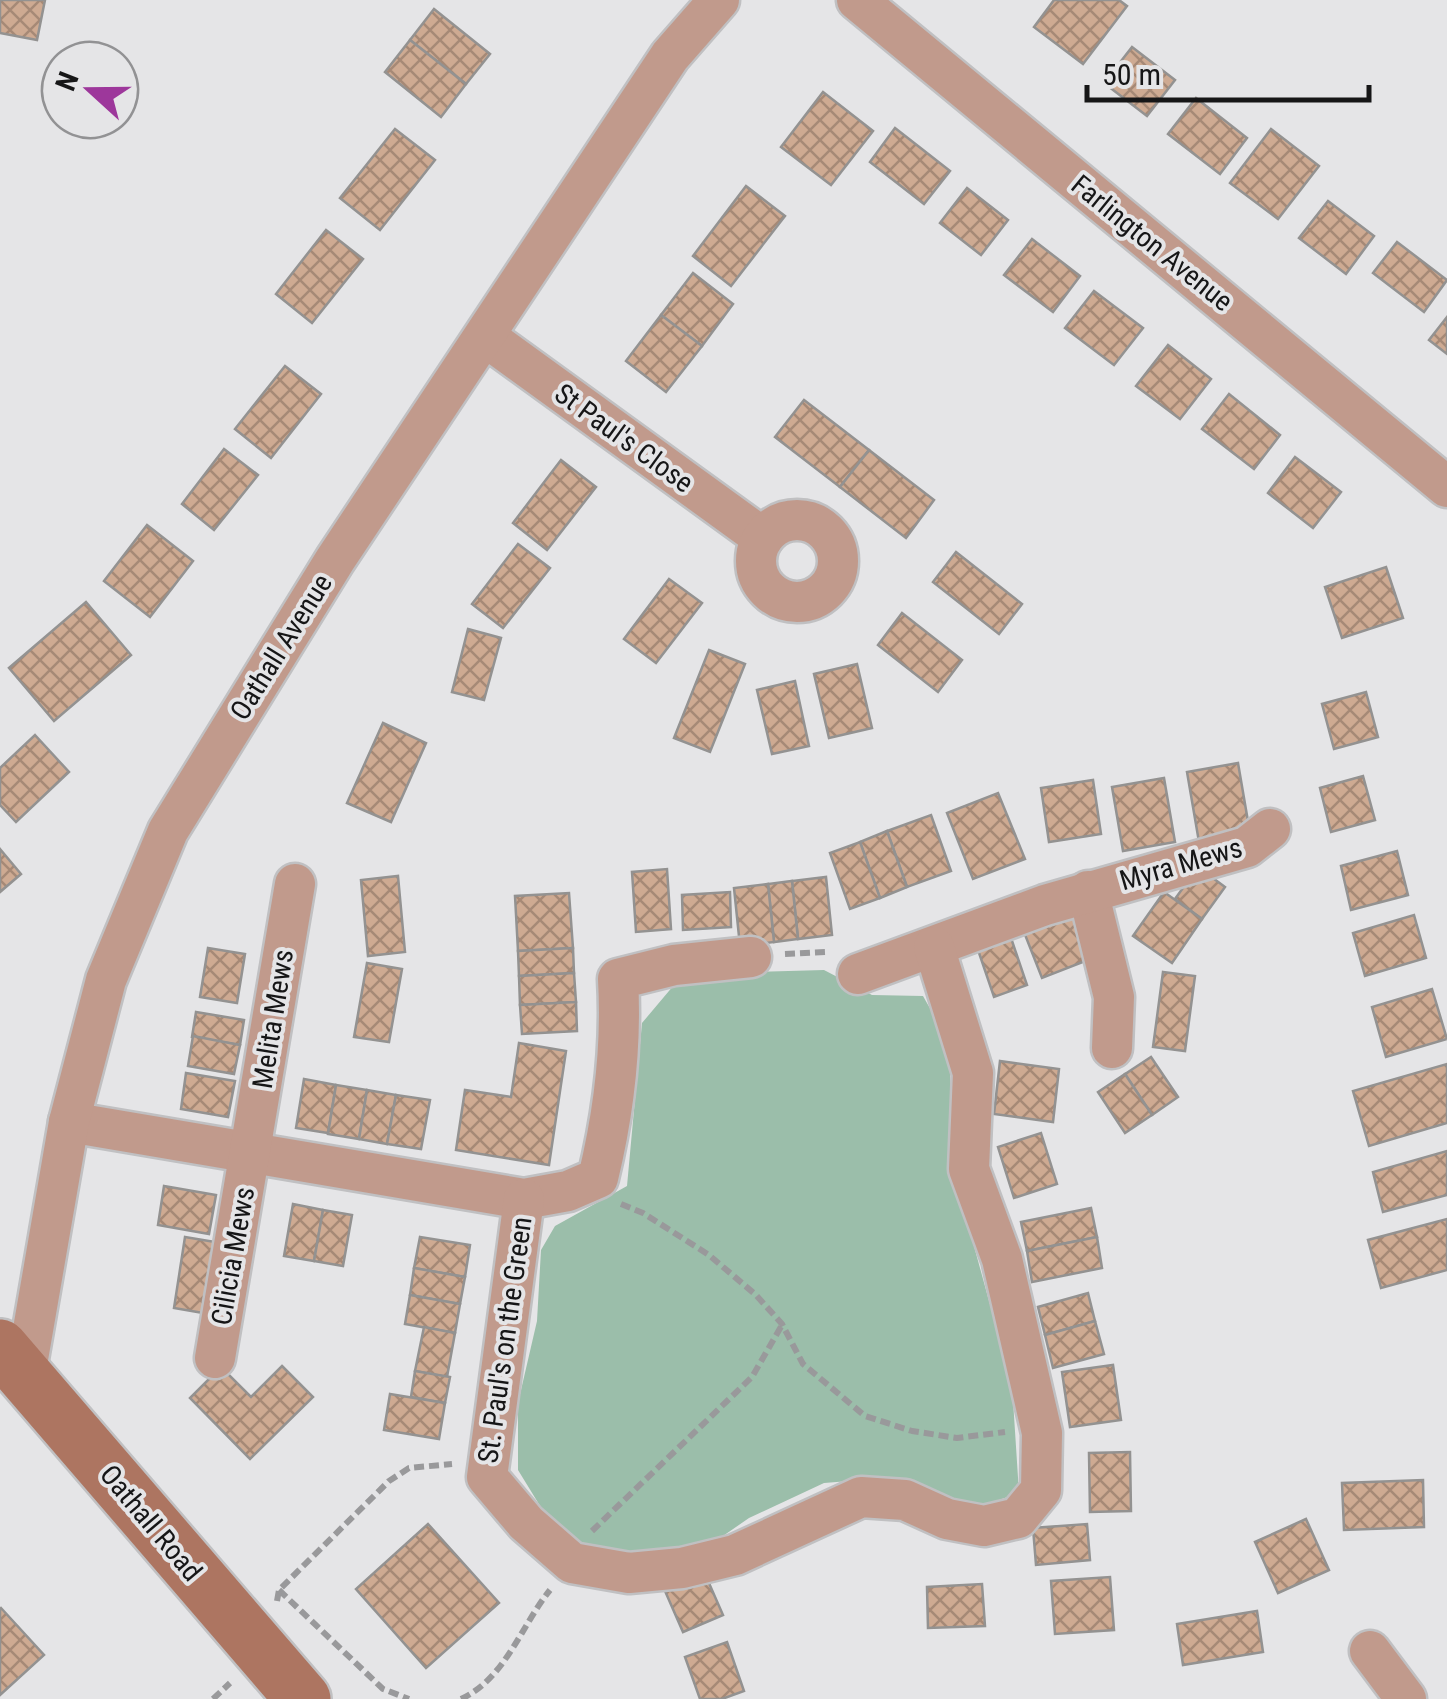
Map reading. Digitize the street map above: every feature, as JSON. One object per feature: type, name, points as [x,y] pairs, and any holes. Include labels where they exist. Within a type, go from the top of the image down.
[{"type":"main road","name":"Oathall Road","points":[[13,1361],[302,1699]]},
{"type":"street","name":"Oathall Avenue","points":[[13,1361],[106,980],[168,831],[336,560],[670,56],[718,0]]},
{"type":"street","name":"Farlington Avenue","points":[[856,0],[1447,486]]},
{"type":"street","name":"St Paul's Close","points":[[486,337],[763,538]]},
{"type":"street","name":"Myra Mews","points":[[934,947],[1088,891],[1248,846],[1270,829]]},
{"type":"street","name":"Melita Mews","points":[[251,1154],[295,884]]},
{"type":"street","name":"Myra Mews","points":[[1088,891],[1114,996],[1112,1048]]},
{"type":"street","points":[[572,1562],[629,1574],[736,1556],[861,1497],[905,1500],[947,1519],[984,1526],[1018,1518],[1041,1490],[1041,1425],[1002,1259],[970,1170],[973,1073],[934,947],[858,974]]},
{"type":"street","points":[[578,1187],[598,1178],[605,1151],[615,1097],[618,979],[674,965],[751,957]]},
{"type":"street","name":"St. Paul's on the Green","points":[[69,1122],[524,1198],[578,1187]]},
{"type":"street","name":"Cilicia Mews","points":[[214,1358],[251,1154]]},
{"type":"street","name":"St. Paul's on the Green","points":[[524,1198],[487,1477],[513,1508],[572,1562]]},
{"type":"street","points":[[1370,1650],[1396,1696]]},
{"type":"path","points":[[751,957],[818,951],[843,954],[858,974]]},
{"type":"path","points":[[578,1187],[643,1213],[710,1255],[782,1324],[803,1364],[866,1416],[912,1431],[957,1438],[1041,1425]]},
{"type":"path","points":[[461,1699],[477,1692],[502,1667],[528,1618],[600,1520],[752,1378],[782,1324]]},
{"type":"path","points":[[262,1653],[280,1590],[389,1481],[409,1468],[489,1464]]},
{"type":"path","points":[[280,1590],[384,1689],[409,1699]]},
{"type":"green space","points":[[824,970],[872,995],[923,996],[949,1042],[954,1173],[1012,1385],[1019,1493],[985,1505],[862,1480],[824,1483],[749,1518],[710,1545],[635,1558],[564,1545],[518,1470],[518,1403],[537,1321],[541,1250],[555,1226],[627,1186],[642,1023],[674,985],[754,972]]},
{"type":"building","points":[[0,0],[45,0],[37,40],[0,33]]},
{"type":"building","points":[[1054,0],[1119,0],[1127,6],[1083,64],[1034,27]]},
{"type":"building","points":[[434,9],[490,54],[466,84],[410,40]]},
{"type":"building","points":[[410,40],[466,84],[441,117],[385,72]]},
{"type":"building","points":[[1132,47],[1175,80],[1147,116],[1104,83]]},
{"type":"building","points":[[823,92],[873,131],[831,185],[781,147]]},
{"type":"building","points":[[1196,98],[1247,138],[1220,174],[1168,134]]},
{"type":"building","points":[[895,128],[950,171],[924,204],[870,162]]},
{"type":"building","points":[[395,129],[435,160],[380,230],[340,198]]},
{"type":"building","points":[[1271,129],[1319,166],[1278,219],[1230,183]]},
{"type":"building","points":[[746,186],[785,216],[731,286],[693,256]]},
{"type":"building","points":[[967,188],[1008,220],[981,255],[940,223]]},
{"type":"building","points":[[1328,201],[1374,236],[1346,274],[1299,238]]},
{"type":"building","points":[[326,230],[363,259],[312,323],[276,294]]},
{"type":"building","points":[[1032,239],[1080,276],[1053,312],[1004,275]]},
{"type":"building","points":[[1397,242],[1447,280],[1424,312],[1373,273]]},
{"type":"building","points":[[693,273],[733,304],[702,346],[661,315]]},
{"type":"building","points":[[1094,291],[1143,328],[1114,365],[1065,328]]},
{"type":"building","points":[[661,315],[702,346],[666,392],[626,361]]},
{"type":"building","points":[[1447,317],[1447,354],[1429,340]]},
{"type":"building","points":[[1168,345],[1211,379],[1180,419],[1136,386]]},
{"type":"building","points":[[285,366],[321,394],[271,458],[235,429]]},
{"type":"building","points":[[1229,394],[1280,435],[1254,469],[1202,429]]},
{"type":"building","points":[[804,400],[869,450],[840,487],[775,437]]},
{"type":"building","points":[[224,449],[258,475],[214,530],[182,504]]},
{"type":"building","points":[[869,450],[934,500],[906,538],[840,487]]},
{"type":"building","points":[[1295,457],[1341,492],[1313,528],[1268,493]]},
{"type":"building","points":[[561,460],[596,487],[547,550],[513,523]]},
{"type":"building","points":[[147,525],[193,561],[150,617],[104,581]]},
{"type":"building","points":[[518,544],[550,568],[503,628],[472,604]]},
{"type":"building","points":[[956,552],[1022,604],[999,634],[933,582]]},
{"type":"building","points":[[1386,567],[1403,618],[1342,638],[1325,587]]},
{"type":"building","points":[[669,579],[702,603],[656,663],[624,639]]},
{"type":"building","points":[[86,602],[131,655],[54,721],[9,668]]},
{"type":"building","points":[[902,613],[962,660],[938,692],[878,645]]},
{"type":"building","points":[[468,629],[501,638],[484,700],[452,692]]},
{"type":"building","points":[[709,650],[745,664],[710,752],[674,738]]},
{"type":"building","points":[[857,664],[872,728],[829,738],[814,674]]},
{"type":"building","points":[[795,681],[809,746],[772,754],[757,690]]},
{"type":"building","points":[[1366,692],[1378,737],[1334,749],[1322,704]]},
{"type":"building","points":[[383,723],[426,743],[391,822],[347,803]]},
{"type":"building","points":[[35,735],[69,772],[16,822],[0,805],[0,768]]},
{"type":"building","points":[[1238,763],[1250,833],[1199,842],[1187,772]]},
{"type":"building","points":[[1363,776],[1375,820],[1331,832],[1320,788]]},
{"type":"building","points":[[1164,778],[1175,842],[1123,851],[1112,787]]},
{"type":"building","points":[[1093,780],[1101,834],[1049,842],[1041,788]]},
{"type":"building","points":[[998,793],[1025,859],[973,879],[947,813]]},
{"type":"building","points":[[931,815],[951,871],[907,887],[887,831]]},
{"type":"building","points":[[887,831],[907,887],[880,898],[860,842]]},
{"type":"building","points":[[860,842],[880,898],[850,909],[830,853]]},
{"type":"building","points":[[0,849],[21,874],[0,892]]},
{"type":"building","points":[[1397,851],[1408,895],[1351,910],[1341,866]]},
{"type":"building","points":[[1198,867],[1225,887],[1202,919],[1175,899]]},
{"type":"building","points":[[667,869],[671,929],[636,932],[632,872]]},
{"type":"building","points":[[398,876],[405,952],[368,956],[361,880]]},
{"type":"building","points":[[826,877],[832,935],[798,939],[792,881]]},
{"type":"building","points":[[792,881],[798,939],[774,942],[768,884]]},
{"type":"building","points":[[768,884],[774,942],[740,946],[734,888]]},
{"type":"building","points":[[730,892],[731,927],[683,930],[682,895]]},
{"type":"building","points":[[1164,892],[1202,919],[1172,963],[1133,936]]},
{"type":"building","points":[[569,893],[573,948],[518,951],[515,896]]},
{"type":"building","points":[[1074,907],[1093,958],[1042,978],[1022,927]]},
{"type":"building","points":[[1414,915],[1426,958],[1365,976],[1353,933]]},
{"type":"building","points":[[1010,935],[1027,985],[994,997],[977,947]]},
{"type":"building","points":[[208,948],[245,954],[237,1003],[200,997]]},
{"type":"building","points":[[573,948],[574,973],[519,976],[518,951]]},
{"type":"building","points":[[367,963],[402,969],[389,1042],[354,1037]]},
{"type":"building","points":[[1163,972],[1195,976],[1185,1051],[1153,1047]]},
{"type":"building","points":[[574,973],[576,1002],[520,1005],[519,976]]},
{"type":"building","points":[[1432,989],[1447,1039],[1386,1057],[1372,1007]]},
{"type":"building","points":[[576,1002],[577,1031],[522,1034],[520,1005]]},
{"type":"building","points":[[196,1012],[244,1020],[240,1045],[192,1037]]},
{"type":"building","points":[[193,1036],[240,1045],[234,1074],[188,1066]]},
{"type":"building","points":[[519,1043],[566,1051],[549,1165],[456,1150],[465,1090],[511,1097]]},
{"type":"building","points":[[1151,1057],[1178,1097],[1152,1115],[1125,1074]]},
{"type":"building","points":[[1000,1061],[1059,1069],[1053,1122],[994,1114]]},
{"type":"building","points":[[1447,1064],[1447,1123],[1369,1146],[1353,1091]]},
{"type":"building","points":[[186,1073],[235,1081],[228,1117],[181,1109]]},
{"type":"building","points":[[1125,1074],[1152,1115],[1125,1133],[1098,1092]]},
{"type":"building","points":[[304,1079],[336,1085],[328,1133],[296,1128]]},
{"type":"building","points":[[336,1085],[367,1090],[359,1139],[328,1134]]},
{"type":"building","points":[[367,1090],[396,1095],[387,1144],[359,1139]]},
{"type":"building","points":[[396,1095],[430,1100],[421,1149],[387,1144]]},
{"type":"building","points":[[1041,1133],[1057,1184],[1014,1198],[998,1147]]},
{"type":"building","points":[[1447,1151],[1447,1195],[1383,1212],[1373,1172]]},
{"type":"building","points":[[164,1186],[216,1195],[209,1234],[158,1225]]},
{"type":"building","points":[[293,1204],[323,1210],[314,1261],[284,1256]]},
{"type":"building","points":[[1091,1208],[1097,1237],[1027,1251],[1021,1222]]},
{"type":"building","points":[[323,1210],[352,1215],[343,1266],[314,1261]]},
{"type":"building","points":[[1447,1219],[1447,1270],[1381,1288],[1368,1240]]},
{"type":"building","points":[[185,1237],[221,1243],[209,1314],[174,1308]]},
{"type":"building","points":[[420,1237],[470,1245],[465,1277],[414,1268]]},
{"type":"building","points":[[1097,1237],[1102,1268],[1032,1282],[1027,1251]]},
{"type":"building","points":[[414,1268],[465,1277],[460,1304],[410,1295]]},
{"type":"building","points":[[1088,1293],[1095,1321],[1045,1335],[1038,1307]]},
{"type":"building","points":[[410,1295],[460,1304],[455,1333],[405,1324]]},
{"type":"building","points":[[1095,1321],[1104,1354],[1053,1368],[1045,1335]]},
{"type":"building","points":[[424,1327],[455,1333],[447,1377],[415,1371]]},
{"type":"building","points":[[1113,1365],[1121,1420],[1070,1427],[1062,1372]]},
{"type":"building","points":[[282,1366],[313,1397],[250,1459],[190,1398],[221,1367],[251,1397]]},
{"type":"building","points":[[415,1371],[450,1377],[445,1403],[411,1397]]},
{"type":"building","points":[[390,1394],[445,1403],[439,1439],[384,1430]]},
{"type":"building","points":[[1130,1452],[1131,1511],[1090,1512],[1089,1453]]},
{"type":"building","points":[[1423,1480],[1424,1527],[1344,1530],[1342,1483]]},
{"type":"building","points":[[1306,1519],[1329,1570],[1278,1593],[1255,1542]]},
{"type":"building","points":[[428,1524],[499,1603],[426,1668],[356,1589]]},
{"type":"building","points":[[1087,1524],[1090,1560],[1036,1565],[1033,1528]]},
{"type":"building","points":[[705,1574],[723,1615],[683,1632],[665,1591]]},
{"type":"building","points":[[1110,1577],[1114,1630],[1055,1634],[1051,1581]]},
{"type":"building","points":[[982,1584],[985,1626],[928,1628],[927,1587]]},
{"type":"building","points":[[0,1609],[44,1655],[0,1695]]},
{"type":"building","points":[[1257,1611],[1263,1652],[1183,1665],[1177,1624]]},
{"type":"building","points":[[727,1642],[744,1691],[722,1699],[700,1699],[685,1657]]}]
